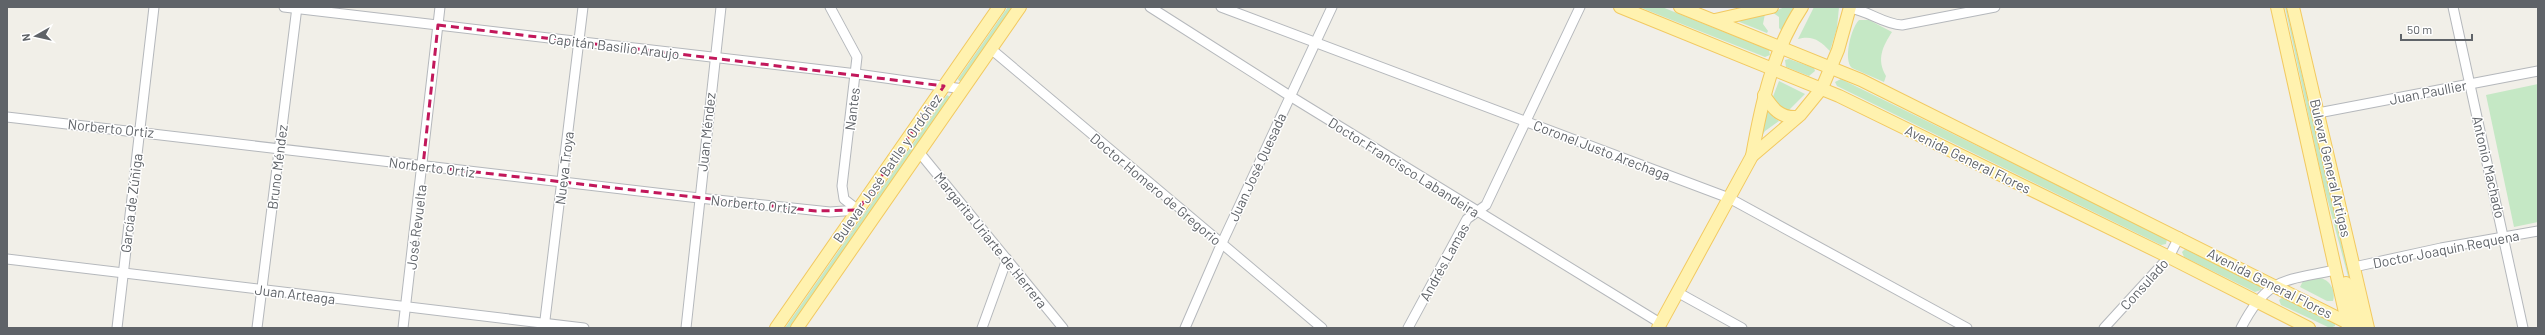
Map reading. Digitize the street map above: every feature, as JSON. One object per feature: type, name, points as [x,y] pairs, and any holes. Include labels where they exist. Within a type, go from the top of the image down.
[{"type":"main road","name":"Bulevar José Batlle y Ordóñez","points":[[776,328],[999,7]]},
{"type":"main road","name":"Bulevar José Batlle y Ordóñez","points":[[797,328],[1020,7]]},
{"type":"main road","name":"Avenida General Flores","points":[[1620,7],[1822,88],[2169,257],[2309,328]]},
{"type":"main road","name":"Avenida General Flores","points":[[1680,7],[1831,68],[2274,284],[2348,326],[2358,328]]},
{"type":"main road","points":[[1712,20],[1730,18],[1772,7]]},
{"type":"main road","points":[[1659,326],[1752,156],[1764,95],[1791,24],[1802,7]]},
{"type":"main road","points":[[1752,156],[1797,117],[1822,88],[1831,68],[1850,7]]},
{"type":"main road","name":"Bulevar General Artigas","points":[[2277,7],[2348,326]]},
{"type":"main road","name":"Bulevar General Artigas","points":[[2293,7],[2368,328]]},
{"type":"main road","points":[[1764,95],[1776,112],[1783,116],[1797,117]]},
{"type":"main road","name":"Bulevar General Artigas","points":[[2331,251],[2340,262],[2344,273],[2358,328]]},
{"type":"street","name":"García de Zúñiga","points":[[117,328],[154,7]]},
{"type":"street","name":"Capitán Basilio Araujo","points":[[284,7],[857,74],[963,89]]},
{"type":"street","name":"José Revuelta","points":[[403,328],[423,166],[440,7]]},
{"type":"street","name":"Nueva Troya","points":[[544,326],[583,7]]},
{"type":"street","name":"Juan Méndez","points":[[686,328],[714,58],[721,7]]},
{"type":"street","name":"Nantes","points":[[830,7],[857,57],[857,74],[842,186],[844,199],[858,210]]},
{"type":"street","name":"Doctor Francisco Labandeira","points":[[1150,7],[1659,326]]},
{"type":"street","name":"Coronel Justo Arechaga","points":[[1221,7],[1729,198],[1967,328]]},
{"type":"street","name":"Juan José Quesada","points":[[1185,328],[1221,245],[1332,7]]},
{"type":"street","name":"Andrés Lamas","points":[[1408,328],[1467,219],[1486,205],[1527,122],[1580,7]]},
{"type":"street","points":[[1850,7],[1864,10],[1890,24],[1902,25],[1995,7]]},
{"type":"street","name":"Antonio Machado","points":[[2453,7],[2505,238],[2523,328]]},
{"type":"street","name":"Bruno Méndez","points":[[257,328],[297,8]]},
{"type":"street","name":"Doctor Homero de Gregorio","points":[[991,49],[1221,245],[1322,328]]},
{"type":"street","name":"Juan Paullier","points":[[2318,113],[2538,71]]},
{"type":"street","name":"Norberto Ortiz","points":[[7,117],[139,131],[562,183],[699,198],[830,212],[858,210]]},
{"type":"street","name":"Margarita Uriarte de Herrera","points":[[919,152],[1063,328]]},
{"type":"street","name":"Doctor Joaquín Requena","points":[[2354,267],[2441,248],[2538,231]]},
{"type":"street","name":"Consulado","points":[[2104,328],[2169,257],[2179,237]]},
{"type":"street","name":"Juan Arteaga","points":[[7,259],[544,326],[584,328]]},
{"type":"street","points":[[982,328],[1007,259]]},
{"type":"street","points":[[2241,328],[2257,301],[2274,284],[2335,270]]},
{"type":"street","points":[[1677,292],[1742,328]]},
{"type":"highlighted area","points":[[438,25],[944,86],[858,210],[816,211],[423,166]]},
{"type":"green space","points":[[1008,7],[1013,7],[961,81],[959,81],[958,79]]},
{"type":"green space","points":[[1639,7],[1662,7],[1769,50],[1770,55],[1765,57]]},
{"type":"green space","points":[[1785,7],[1794,7],[1782,31],[1779,28],[1779,17],[1772,12]]},
{"type":"green space","points":[[1814,7],[1839,7],[1837,28],[1830,51],[1823,44],[1812,38],[1798,39]]},
{"type":"green space","points":[[2286,7],[2357,310],[2323,183]]},
{"type":"green space","points":[[1765,14],[1763,24],[1768,31],[1767,33],[1737,21]]},
{"type":"green space","points":[[1859,20],[1869,20],[1892,32],[1886,42],[1881,58],[1881,64],[1886,76],[1884,82],[1852,68],[1849,64],[1849,44],[1853,30]]},
{"type":"green space","points":[[1789,59],[1814,68],[1815,71],[1809,76],[1786,67],[1785,60]]},
{"type":"green space","points":[[1841,79],[2167,239],[2166,244],[2161,245],[1837,86],[1835,82]]},
{"type":"green space","points":[[1779,81],[1805,94],[1788,111],[1783,111],[1772,99]]},
{"type":"green space","points":[[2538,84],[2538,222],[2514,227],[2486,95]]},
{"type":"green space","points":[[947,95],[950,97],[790,328],[785,328]]},
{"type":"green space","points":[[1768,108],[1773,117],[1779,121],[1765,131],[1760,139]]},
{"type":"green space","points":[[2185,249],[2260,285],[2261,290],[2255,292],[2184,257],[2182,252]]},
{"type":"green space","points":[[2319,278],[2329,283],[2331,286],[2334,293],[2333,301],[2327,301],[2300,287],[2303,281]]},
{"type":"green space","points":[[2283,297],[2335,322],[2335,326],[2330,328],[2281,305],[2279,300]]}]
